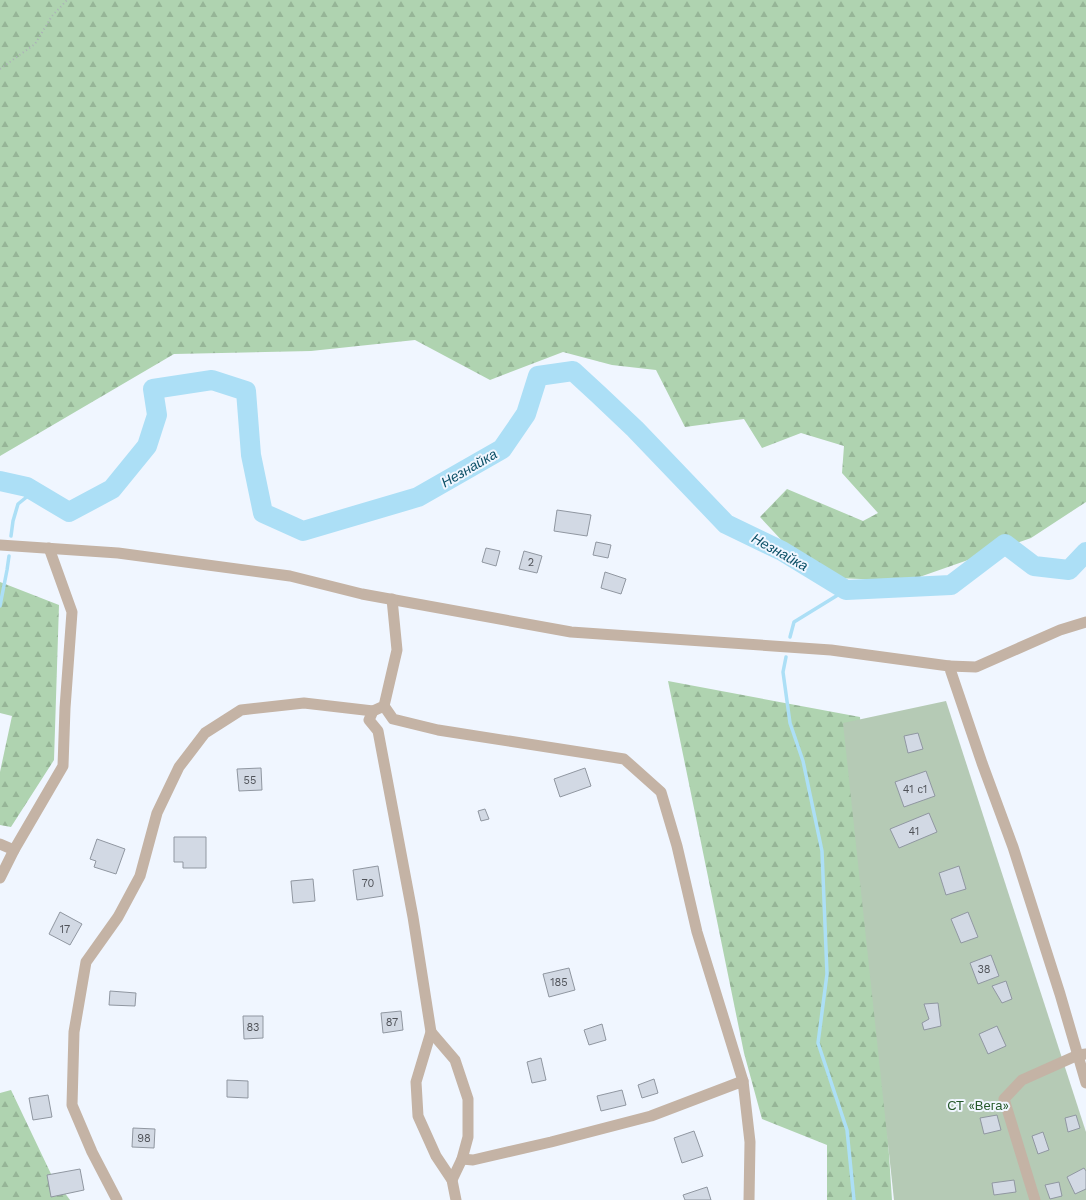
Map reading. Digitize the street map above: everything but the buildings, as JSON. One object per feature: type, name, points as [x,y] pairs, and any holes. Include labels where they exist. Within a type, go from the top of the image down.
[{"type":"street","points":[[0,545],[118,553],[290,576],[362,594],[571,632],[831,650],[949,666],[976,668],[1060,630],[1086,622]]},
{"type":"street","points":[[0,878],[14,850],[63,766],[65,708],[72,612],[49,548]]},
{"type":"street","points":[[392,599],[397,650],[384,706],[393,720],[438,730],[624,759],[661,792],[677,846],[697,932],[743,1081],[750,1142],[748,1200]]},
{"type":"street","points":[[949,666],[977,749],[1013,847],[1082,1054],[1086,1083]]},
{"type":"street","points":[[117,1200],[92,1152],[72,1105],[74,1032],[86,962],[118,916],[140,876],[157,813],[179,767],[205,733],[241,710],[304,703],[373,712]]},
{"type":"street","points":[[384,706],[373,712],[369,720],[378,731],[413,917],[431,1032],[416,1082],[418,1116],[436,1156],[452,1180],[456,1200]]},
{"type":"street","points":[[0,844],[14,850]]},
{"type":"street","points":[[431,1032],[455,1060],[468,1099],[468,1137],[462,1159],[452,1180]]},
{"type":"street","points":[[1035,1200],[1004,1099],[1022,1080],[1082,1054]]},
{"type":"street","points":[[462,1159],[473,1160],[487,1157],[643,1118],[743,1081]]},
{"type":"path","points":[[0,69],[35,44],[52,16],[67,0]]},
{"type":"green space","points":[[0,0],[1086,0],[1086,502],[1031,538],[908,581],[837,578],[786,545],[760,517],[787,489],[863,521],[878,513],[842,473],[844,446],[801,433],[762,448],[744,419],[685,427],[656,370],[612,365],[563,352],[490,380],[415,340],[311,351],[174,354],[0,456]]},
{"type":"green space","points":[[0,582],[59,605],[54,760],[11,827],[0,825],[0,772],[12,716],[0,713]]},
{"type":"green space","points":[[668,681],[860,717],[892,1200],[827,1200],[827,1145],[762,1119],[744,1053]]},
{"type":"green space","name":"СТ «Вега»","points":[[946,701],[1086,1132],[1086,1200],[894,1200],[843,723]]},
{"type":"green space","points":[[11,1090],[52,1176],[70,1200],[0,1200],[0,1093]]},
{"type":"waterway","name":"Незнайка","points":[[0,481],[27,487],[69,512],[112,489],[147,446],[157,415],[153,389],[212,380],[246,391],[251,455],[263,513],[303,531],[418,497],[502,449],[526,414],[538,376],[573,371],[635,429],[726,524],[782,551],[846,590],[951,585],[1005,544],[1034,566],[1069,570],[1086,552]]},
{"type":"waterway","points":[[11,536],[13,521],[18,504],[34,491]]},
{"type":"waterway","points":[[0,606],[9,556]]},
{"type":"waterway","points":[[790,637],[794,622],[846,590]]},
{"type":"waterway","points":[[786,657],[783,672],[790,723],[803,761],[822,851],[827,974],[818,1043],[847,1130],[854,1200]]}]
